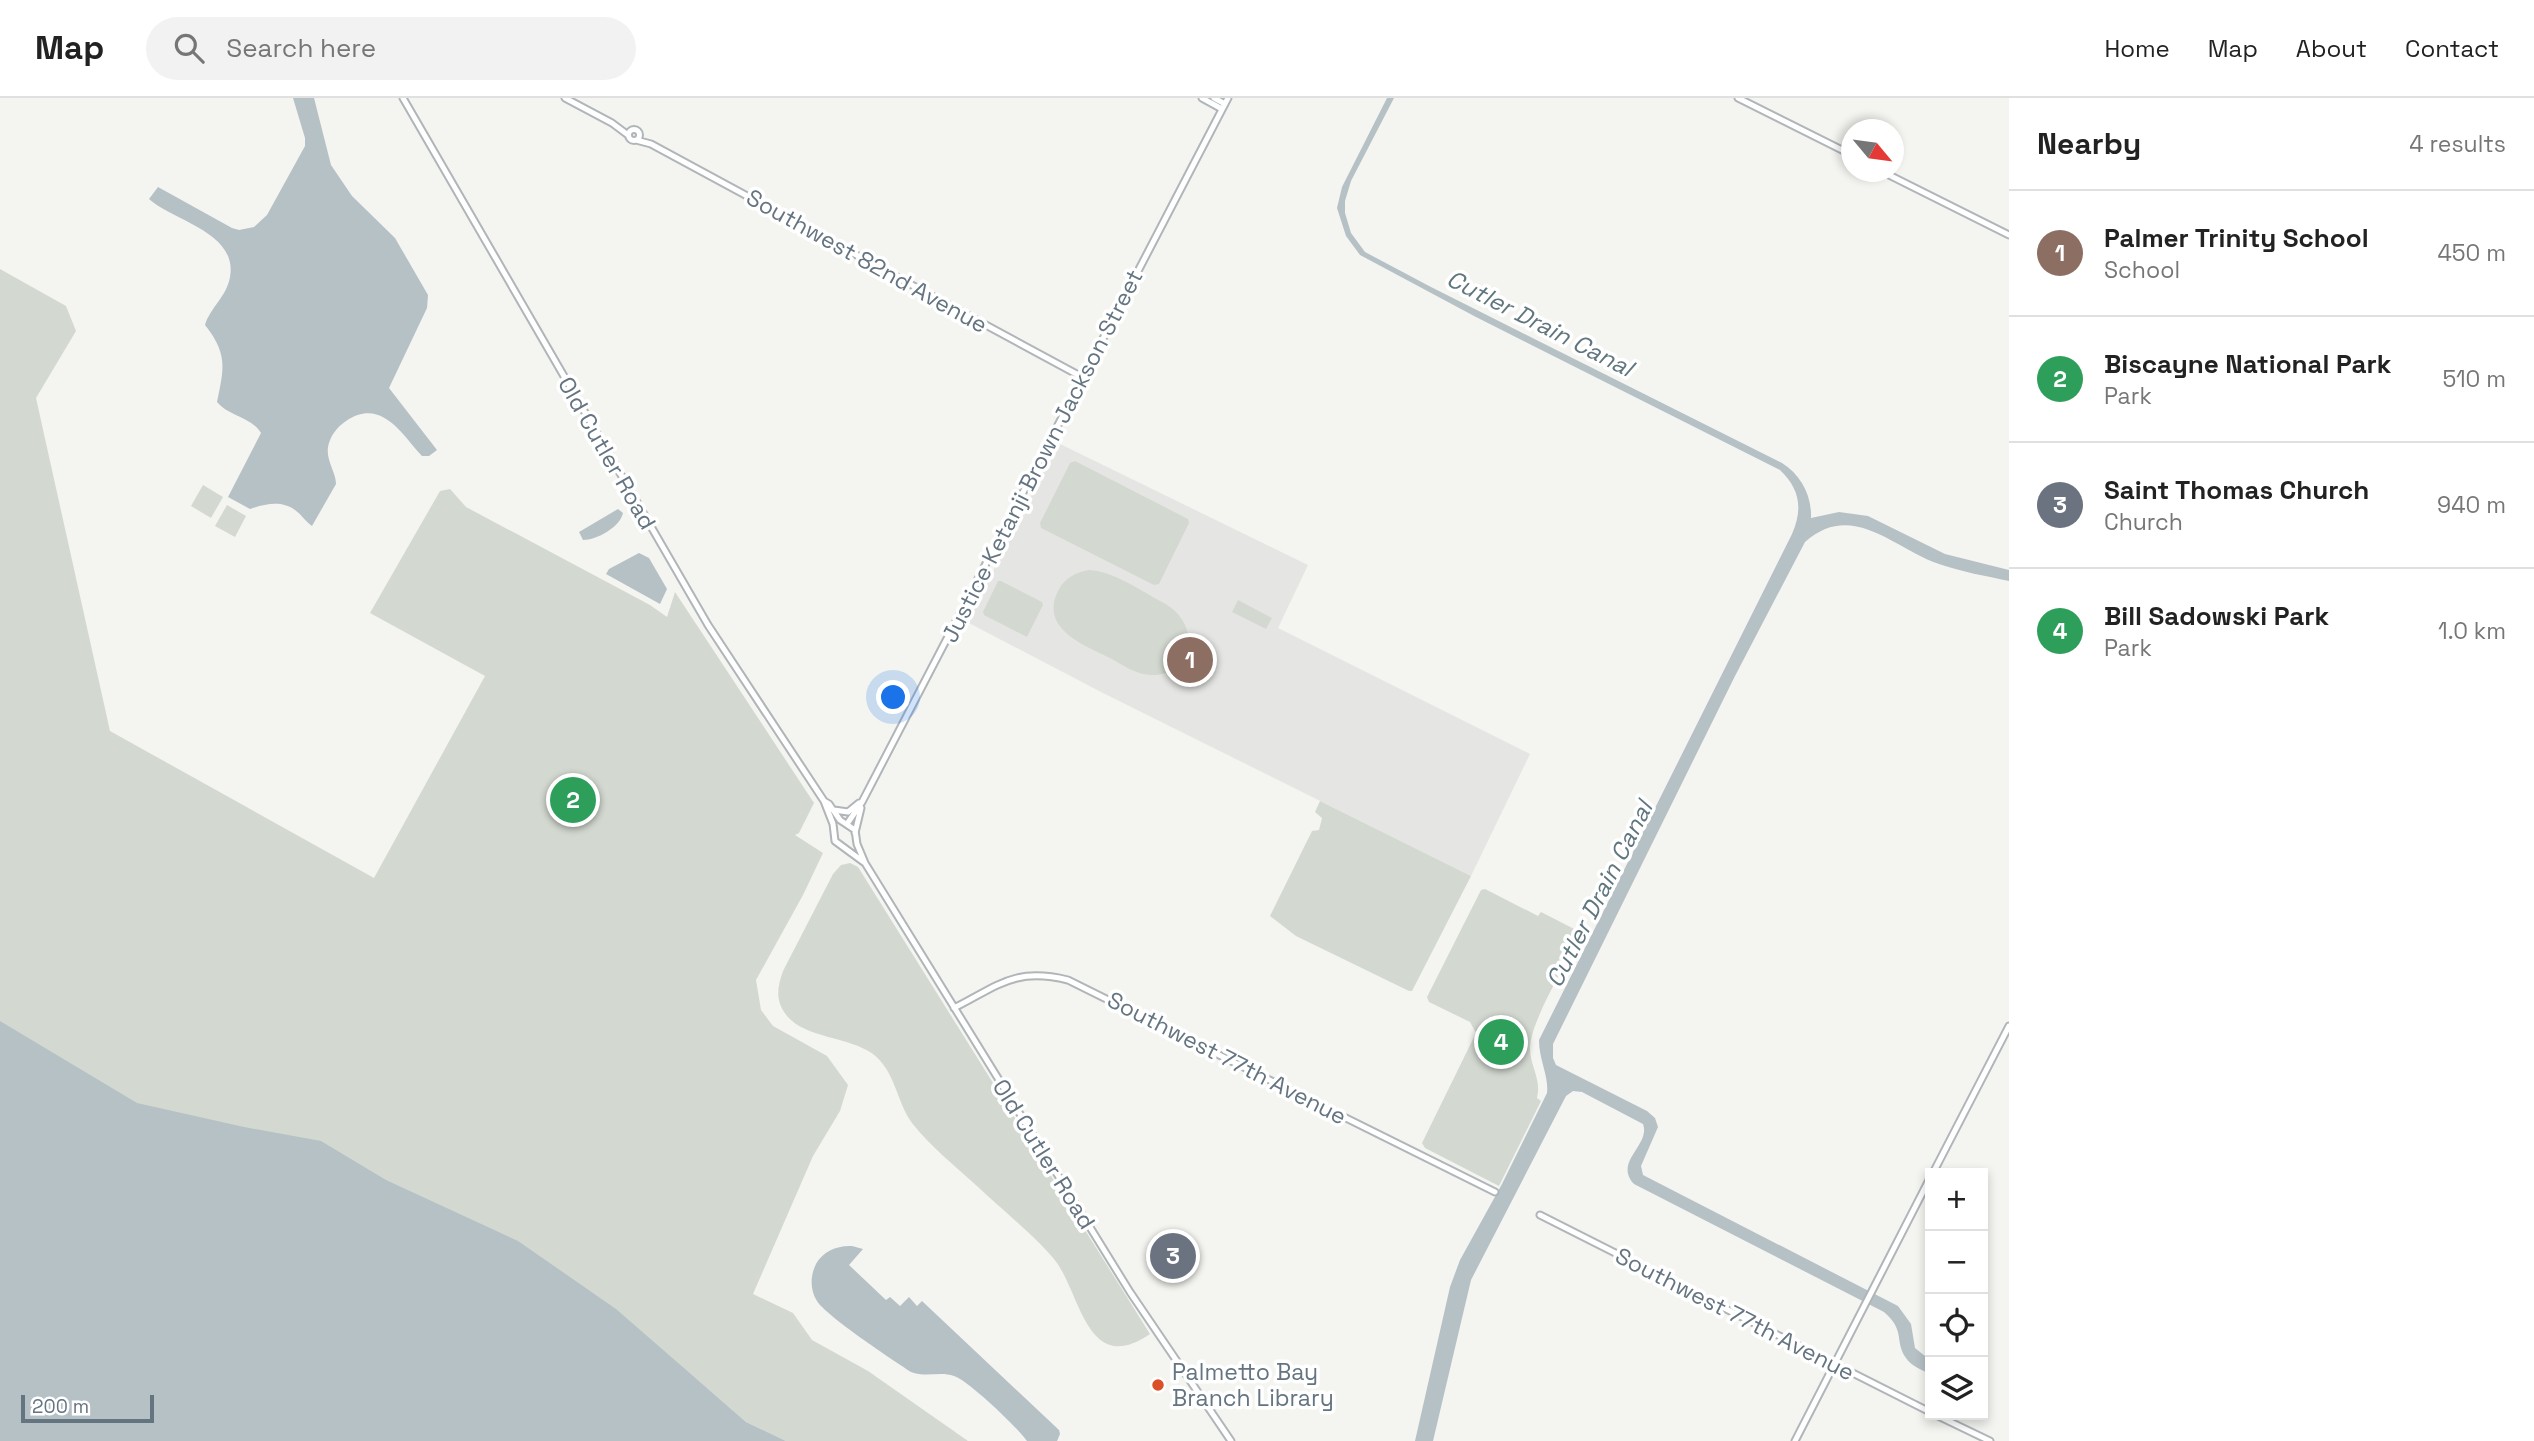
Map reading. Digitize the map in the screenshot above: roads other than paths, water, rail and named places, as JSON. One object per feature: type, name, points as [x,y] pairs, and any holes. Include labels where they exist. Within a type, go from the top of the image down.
[{"type":"main road","name":"Old Cutler Road","points":[[403,98],[697,606],[824,801],[847,824]]},
{"type":"main road","name":"Southwest 82nd Avenue","points":[[565,98],[629,133],[631,140],[638,137]]},
{"type":"main road","points":[[1202,98],[1225,103]]},
{"type":"main road","points":[[1214,98],[1225,103]]},
{"type":"main road","points":[[1738,98],[1841,150]]},
{"type":"main road","name":"Justice Ketanji Brown Jackson Street","points":[[847,824],[862,802],[1225,103]]},
{"type":"main road","name":"Southwest 82nd Avenue","points":[[629,133],[636,130],[638,137],[1082,377]]},
{"type":"main road","points":[[1903,182],[2009,235]]},
{"type":"main road","name":"Old Cutler Road","points":[[824,801],[834,833]]},
{"type":"main road","points":[[834,810],[848,812],[862,802]]},
{"type":"main road","name":"Justice Ketanji Brown Jackson Street","points":[[855,834],[862,802]]},
{"type":"main road","points":[[847,824],[855,834],[852,842],[844,846],[836,842],[834,833],[847,824]]},
{"type":"main road","name":"Old Cutler Road","points":[[855,834],[865,863],[954,1008],[1156,1334],[1231,1441]]},
{"type":"main road","name":"Old Cutler Road","points":[[844,846],[865,863]]},
{"type":"main road","name":"Southwest 77th Avenue","points":[[954,1008],[991,986],[1012,978],[1042,976],[1073,982],[1495,1192]]},
{"type":"main road","points":[[1936,1168],[2009,1026]]},
{"type":"main road","points":[[1795,1441],[1925,1188]]},
{"type":"main road","name":"Southwest 77th Avenue","points":[[1540,1215],[1925,1410]]},
{"type":"main road","points":[[1946,1420],[1990,1441]]},
{"type":"place","name":"Palmer Trinity School","points":[[1190,660]]},
{"type":"place","name":"Biscayne National Park","points":[[573,800]]},
{"type":"place","name":"Bill Sadowski Park","points":[[1501,1042]]},
{"type":"place","name":"Saint Thomas Church","points":[[1173,1256]]},
{"type":"place","name":"Palmetto Bay Branch Library","points":[[1158,1385]]},
{"type":"water label","name":"Cutler Drain Canal","points":[[1540,323]]},
{"type":"water label","name":"Cutler Drain Canal","points":[[1599,894]]}]
